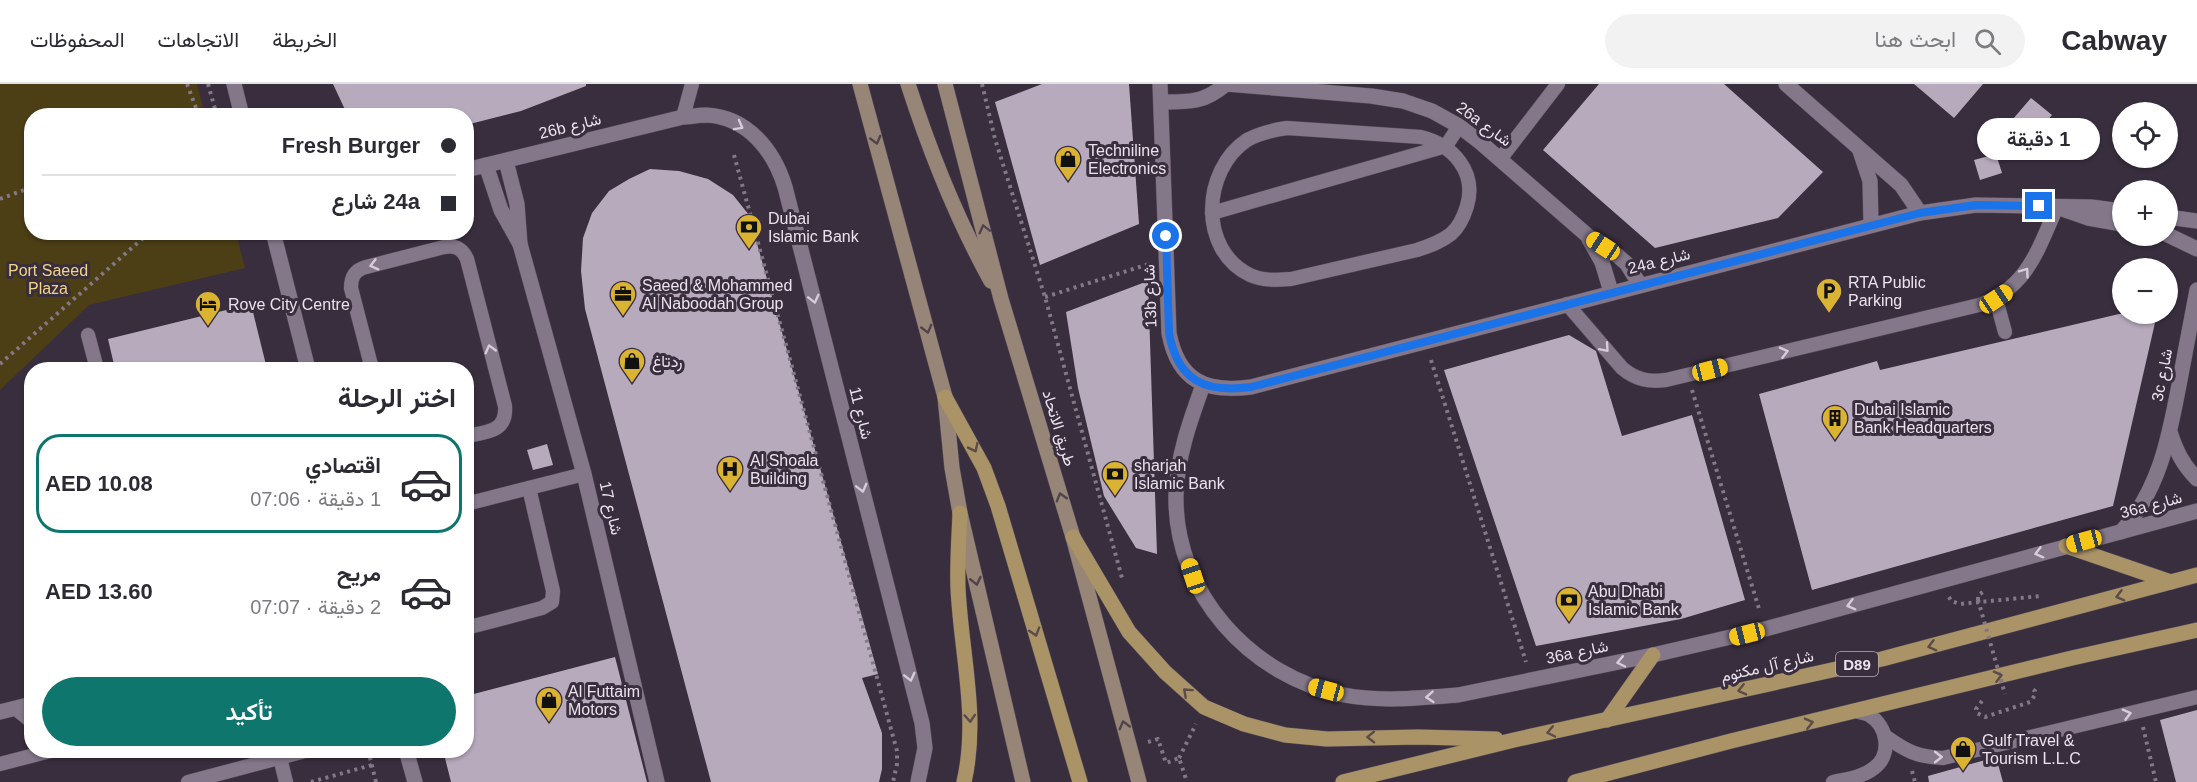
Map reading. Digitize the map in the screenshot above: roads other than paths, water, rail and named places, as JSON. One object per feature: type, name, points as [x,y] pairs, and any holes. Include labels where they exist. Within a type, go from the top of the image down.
[{"type":"main road","points":[[860,84],[945,397],[952,468],[960,513],[1023,782]]},
{"type":"main road","points":[[908,84],[944,187],[972,247],[1001,299]]},
{"type":"main road","name":"طريق الاتحاد","points":[[945,84],[1001,299],[1073,537],[1139,782]]},
{"type":"main road","points":[[945,397],[984,468],[998,506],[1080,782]]},
{"type":"main road","points":[[960,513],[958,588],[971,729],[970,756],[964,782]]},
{"type":"main road","points":[[1073,537],[1130,632],[1165,672],[1204,707],[1244,724],[1285,735],[1327,739],[1418,737],[1514,740]]},
{"type":"main road","points":[[2066,546],[2170,582]]},
{"type":"main road","name":"شارع آل مكتوم","points":[[1343,782],[1514,740],[1882,659],[2197,575]]},
{"type":"main road","points":[[1575,782],[1731,741],[2197,630]]},
{"type":"main road","points":[[2169,636],[2197,640]]},
{"type":"main road","points":[[1607,720],[1653,655]]},
{"type":"street","points":[[236,84],[240,108]]},
{"type":"street","name":"13b شارع","points":[[1160,84],[1169,333],[1172,349],[1179,364],[1203,385]]},
{"type":"street","name":"26a شارع","points":[[1161,102],[1202,100],[1215,94],[1226,84],[1371,96],[1403,101],[1432,111],[1459,126],[1501,158],[1588,236],[1618,256],[1634,274],[1640,285]]},
{"type":"street","points":[[1786,84],[1901,185],[1920,213]]},
{"type":"street","name":"شارع 11","points":[[683,117],[707,115],[731,121],[752,133],[767,148],[779,166],[922,723],[925,748],[918,782]]},
{"type":"street","name":"26b شارع","points":[[474,168],[683,117]]},
{"type":"street","points":[[1860,151],[1870,181],[1871,224]]},
{"type":"street","name":"شارع 17","points":[[506,161],[518,204],[520,244],[584,474],[657,782]]},
{"type":"street","name":"شارع 17","points":[[486,165],[501,210],[520,244]]},
{"type":"street","name":"24a شارع","points":[[1203,385],[1219,389],[1251,387],[1920,213],[1976,205],[2091,207],[2112,210]]},
{"type":"street","name":"24a شارع","points":[[2056,207],[2088,218],[2112,222]]},
{"type":"street","points":[[2178,218],[2197,221]]},
{"type":"street","name":"26a شارع","points":[[1588,236],[1602,261],[1611,292]]},
{"type":"street","points":[[275,240],[306,362]]},
{"type":"street","points":[[2178,240],[2197,249]]},
{"type":"street","name":"3c شارع","points":[[2121,532],[2136,515],[2156,478],[2170,432],[2197,290]]},
{"type":"street","name":"36a شارع","points":[[1203,385],[1179,456],[1176,497],[1180,537],[1193,576],[1212,611],[1239,641],[1270,667],[1306,685],[1346,695],[1422,698],[1458,695],[1653,655],[1765,629],[2197,511]]},
{"type":"street","points":[[2170,432],[2180,459],[2197,479]]},
{"type":"street","points":[[7,710],[24,706]]},
{"type":"street","points":[[408,758],[414,782]]},
{"type":"lane","points":[[683,117],[692,84]]},
{"type":"lane","points":[[1501,158],[1558,84]]},
{"type":"lane","points":[[1212,213],[1446,146],[1459,126]]},
{"type":"lane","points":[[1287,128],[1421,137],[1446,146],[1460,160],[1468,178],[1470,198],[1464,217],[1453,233],[1436,244],[1291,279],[1271,280],[1251,276],[1235,266],[1222,251],[1214,233],[1213,192],[1220,172],[1231,154],[1247,141],[1266,131],[1287,128]]},
{"type":"lane","points":[[1567,304],[1622,368],[1632,376],[1654,381],[1687,375],[1996,299],[2023,276],[2056,207]]},
{"type":"lane","points":[[370,362],[351,288],[354,274],[359,269],[451,245],[464,252],[506,414],[503,423],[497,429],[474,434]]},
{"type":"lane","points":[[1996,299],[2005,332]]},
{"type":"lane","points":[[88,335],[95,362]]},
{"type":"lane","points":[[474,502],[584,474]]},
{"type":"lane","points":[[474,626],[542,608],[552,602],[553,591],[529,488]]},
{"type":"lane","points":[[1885,736],[1906,751],[1924,757],[1943,758],[2197,697]]},
{"type":"lane","points":[[7,710],[24,718]]},
{"type":"lane","points":[[1833,782],[1861,775],[1876,768],[1885,753],[1885,736],[1879,724],[1869,715],[1856,711]]},
{"type":"lane","points":[[0,764],[24,758]]},
{"type":"lane","points":[[188,782],[280,758],[286,782]]},
{"type":"place","name":"Techniline Electronics","points":[[1068,182]]},
{"type":"place","name":"Dubai Islamic Bank","points":[[749,250]]},
{"type":"place","name":"RTA Public Parking","points":[[1829,314]]},
{"type":"place","name":"Saeed & Mohammed Al Naboodah Group","points":[[623,317]]},
{"type":"place","name":"Rove City Centre","points":[[208,327]]},
{"type":"place","name":"ردتاغ","points":[[632,384]]},
{"type":"place","name":"Dubai Islamic Bank Headquarters","points":[[1835,441]]},
{"type":"place","name":"Al Shoala Building","points":[[730,492]]},
{"type":"place","name":"sharjah Islamic Bank","points":[[1115,497]]},
{"type":"place","name":"Abu Dhabi Islamic Bank","points":[[1569,623]]},
{"type":"place","name":"Al Futtaim Motors","points":[[549,723]]},
{"type":"place","name":"Gulf Travel & Tourism L.L.C","points":[[1963,772]]},
{"type":"park label","name":"Port Saeed Plaza","points":[[48,279]]}]
